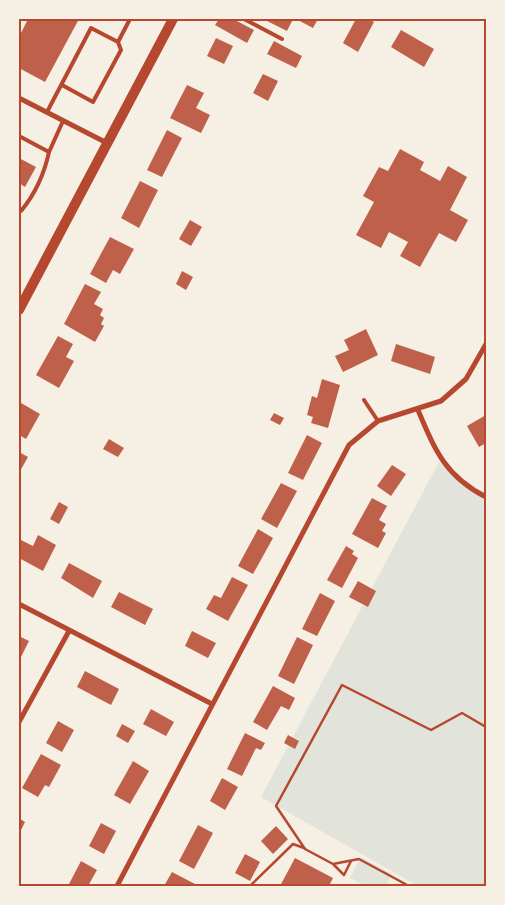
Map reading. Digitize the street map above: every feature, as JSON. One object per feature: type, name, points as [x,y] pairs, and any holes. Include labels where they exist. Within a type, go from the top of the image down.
[{"type":"main road","points":[[19,310],[173,19]]},
{"type":"street","points":[[19,98],[107,143]]},
{"type":"street","points":[[117,886],[349,445],[378,421],[418,410],[440,401],[466,379],[486,344]]},
{"type":"street","points":[[418,410],[438,456],[459,480],[486,497]]},
{"type":"street","points":[[19,604],[212,704]]},
{"type":"street","points":[[19,722],[69,631]]},
{"type":"lane","points":[[118,42],[130,19]]},
{"type":"lane","points":[[244,19],[282,39]]},
{"type":"lane","points":[[47,112],[91,28],[118,42],[121,50],[94,102],[62,85]]},
{"type":"lane","points":[[19,210],[21,211],[32,197],[44,172],[49,152],[63,121]]},
{"type":"lane","points":[[19,136],[49,152]]},
{"type":"lane","points":[[364,400],[378,421]]},
{"type":"path","points":[[305,848],[276,806],[342,685],[430,730],[462,713],[486,727]]},
{"type":"path","points":[[250,886],[293,844],[305,848],[333,864],[344,875],[351,861]]},
{"type":"path","points":[[333,864],[359,859],[409,886]]},
{"type":"shaded area","points":[[439,462],[464,481],[486,493],[486,886],[418,886],[261,797]]},
{"type":"shaded area","points":[[361,857],[392,874],[386,886],[366,886],[350,878]]},
{"type":"building","points":[[28,19],[79,19],[45,82],[19,68],[19,37]]},
{"type":"building","points":[[219,19],[233,19],[254,30],[247,43],[215,25]]},
{"type":"building","points":[[263,19],[293,19],[287,31]]},
{"type":"building","points":[[296,19],[318,19],[313,28]]},
{"type":"building","points":[[356,19],[368,19],[374,22],[358,52],[343,43]]},
{"type":"building","points":[[401,30],[434,49],[424,67],[391,47]]},
{"type":"building","points":[[216,38],[233,46],[224,64],[207,56]]},
{"type":"building","points":[[274,41],[302,56],[296,68],[267,54]]},
{"type":"building","points":[[263,74],[278,81],[268,101],[253,93]]},
{"type":"building","points":[[187,85],[204,93],[196,108],[210,115],[201,133],[170,118]]},
{"type":"building","points":[[167,130],[182,138],[162,177],[147,170]]},
{"type":"building","points":[[400,149],[424,162],[420,170],[440,181],[448,166],[467,177],[450,210],[468,220],[456,242],[439,233],[420,267],[400,256],[408,242],[389,232],[381,248],[356,235],[374,202],[363,196],[379,167],[388,171]]},
{"type":"building","points":[[19,158],[36,167],[25,187],[19,183]]},
{"type":"building","points":[[140,181],[158,190],[139,228],[121,218]]},
{"type":"building","points":[[190,220],[202,227],[191,246],[179,239]]},
{"type":"building","points":[[110,237],[134,249],[120,274],[113,270],[106,283],[90,274]]},
{"type":"building","points":[[182,271],[193,277],[186,290],[176,284]]},
{"type":"building","points":[[85,284],[101,292],[94,304],[103,309],[100,315],[104,318],[101,324],[104,326],[95,342],[64,324]]},
{"type":"building","points":[[366,329],[378,355],[343,372],[335,356],[349,350],[344,340]]},
{"type":"building","points":[[58,336],[73,344],[66,357],[74,361],[59,388],[36,375]]},
{"type":"building","points":[[396,344],[435,357],[430,374],[391,361]]},
{"type":"building","points":[[322,379],[340,385],[328,428],[311,423],[313,417],[307,415],[312,396],[317,398]]},
{"type":"building","points":[[21,403],[40,414],[26,439],[19,435],[19,406]]},
{"type":"building","points":[[274,413],[284,418],[280,425],[270,420]]},
{"type":"building","points":[[486,415],[486,443],[479,447],[467,426]]},
{"type":"building","points":[[307,435],[322,443],[303,480],[288,473]]},
{"type":"building","points":[[109,439],[124,448],[118,457],[103,449]]},
{"type":"building","points":[[19,452],[28,457],[19,473]]},
{"type":"building","points":[[392,465],[406,474],[391,496],[377,486]]},
{"type":"building","points":[[281,483],[297,491],[277,528],[261,519]]},
{"type":"building","points":[[372,498],[387,506],[379,520],[386,524],[382,531],[386,533],[378,548],[352,534]]},
{"type":"building","points":[[59,502],[68,507],[59,524],[50,519]]},
{"type":"building","points":[[258,529],[273,538],[253,574],[238,566]]},
{"type":"building","points":[[38,535],[56,545],[43,571],[19,558],[19,539],[33,546]]},
{"type":"building","points":[[346,546],[354,551],[352,554],[358,558],[342,588],[327,580]]},
{"type":"building","points":[[69,563],[102,581],[93,598],[61,578]]},
{"type":"building","points":[[232,577],[248,585],[228,621],[206,609],[214,595],[221,598]]},
{"type":"building","points":[[358,581],[376,591],[368,607],[349,597]]},
{"type":"building","points":[[119,592],[153,609],[145,625],[111,607]]},
{"type":"building","points":[[320,593],[335,601],[317,636],[302,629]]},
{"type":"building","points":[[192,631],[216,643],[208,658],[185,646]]},
{"type":"building","points":[[19,636],[29,641],[21,657],[19,656]]},
{"type":"building","points":[[297,637],[313,645],[294,684],[278,676]]},
{"type":"building","points":[[85,671],[119,689],[111,705],[77,687]]},
{"type":"building","points":[[273,686],[295,698],[289,710],[281,706],[267,730],[253,722]]},
{"type":"building","points":[[151,709],[174,722],[166,736],[143,724]]},
{"type":"building","points":[[58,721],[74,730],[62,752],[46,743]]},
{"type":"building","points":[[122,724],[135,731],[128,743],[116,736]]},
{"type":"building","points":[[245,733],[265,743],[261,750],[256,748],[242,776],[227,769]]},
{"type":"building","points":[[288,735],[299,741],[295,749],[284,743]]},
{"type":"building","points":[[41,754],[61,765],[49,787],[45,785],[38,797],[22,788]]},
{"type":"building","points":[[133,761],[149,771],[130,804],[114,795]]},
{"type":"building","points":[[222,778],[238,787],[225,810],[210,801]]},
{"type":"building","points":[[19,818],[25,822],[19,834]]},
{"type":"building","points":[[101,823],[116,831],[104,854],[89,846]]},
{"type":"building","points":[[198,825],[213,833],[194,869],[179,861]]},
{"type":"building","points":[[276,826],[288,839],[273,854],[261,841]]},
{"type":"building","points":[[245,854],[260,862],[250,881],[235,873]]},
{"type":"building","points":[[295,858],[333,878],[329,886],[280,886]]},
{"type":"building","points":[[81,861],[97,870],[88,886],[68,886]]},
{"type":"building","points":[[172,872],[195,884],[193,886],[164,886]]}]
